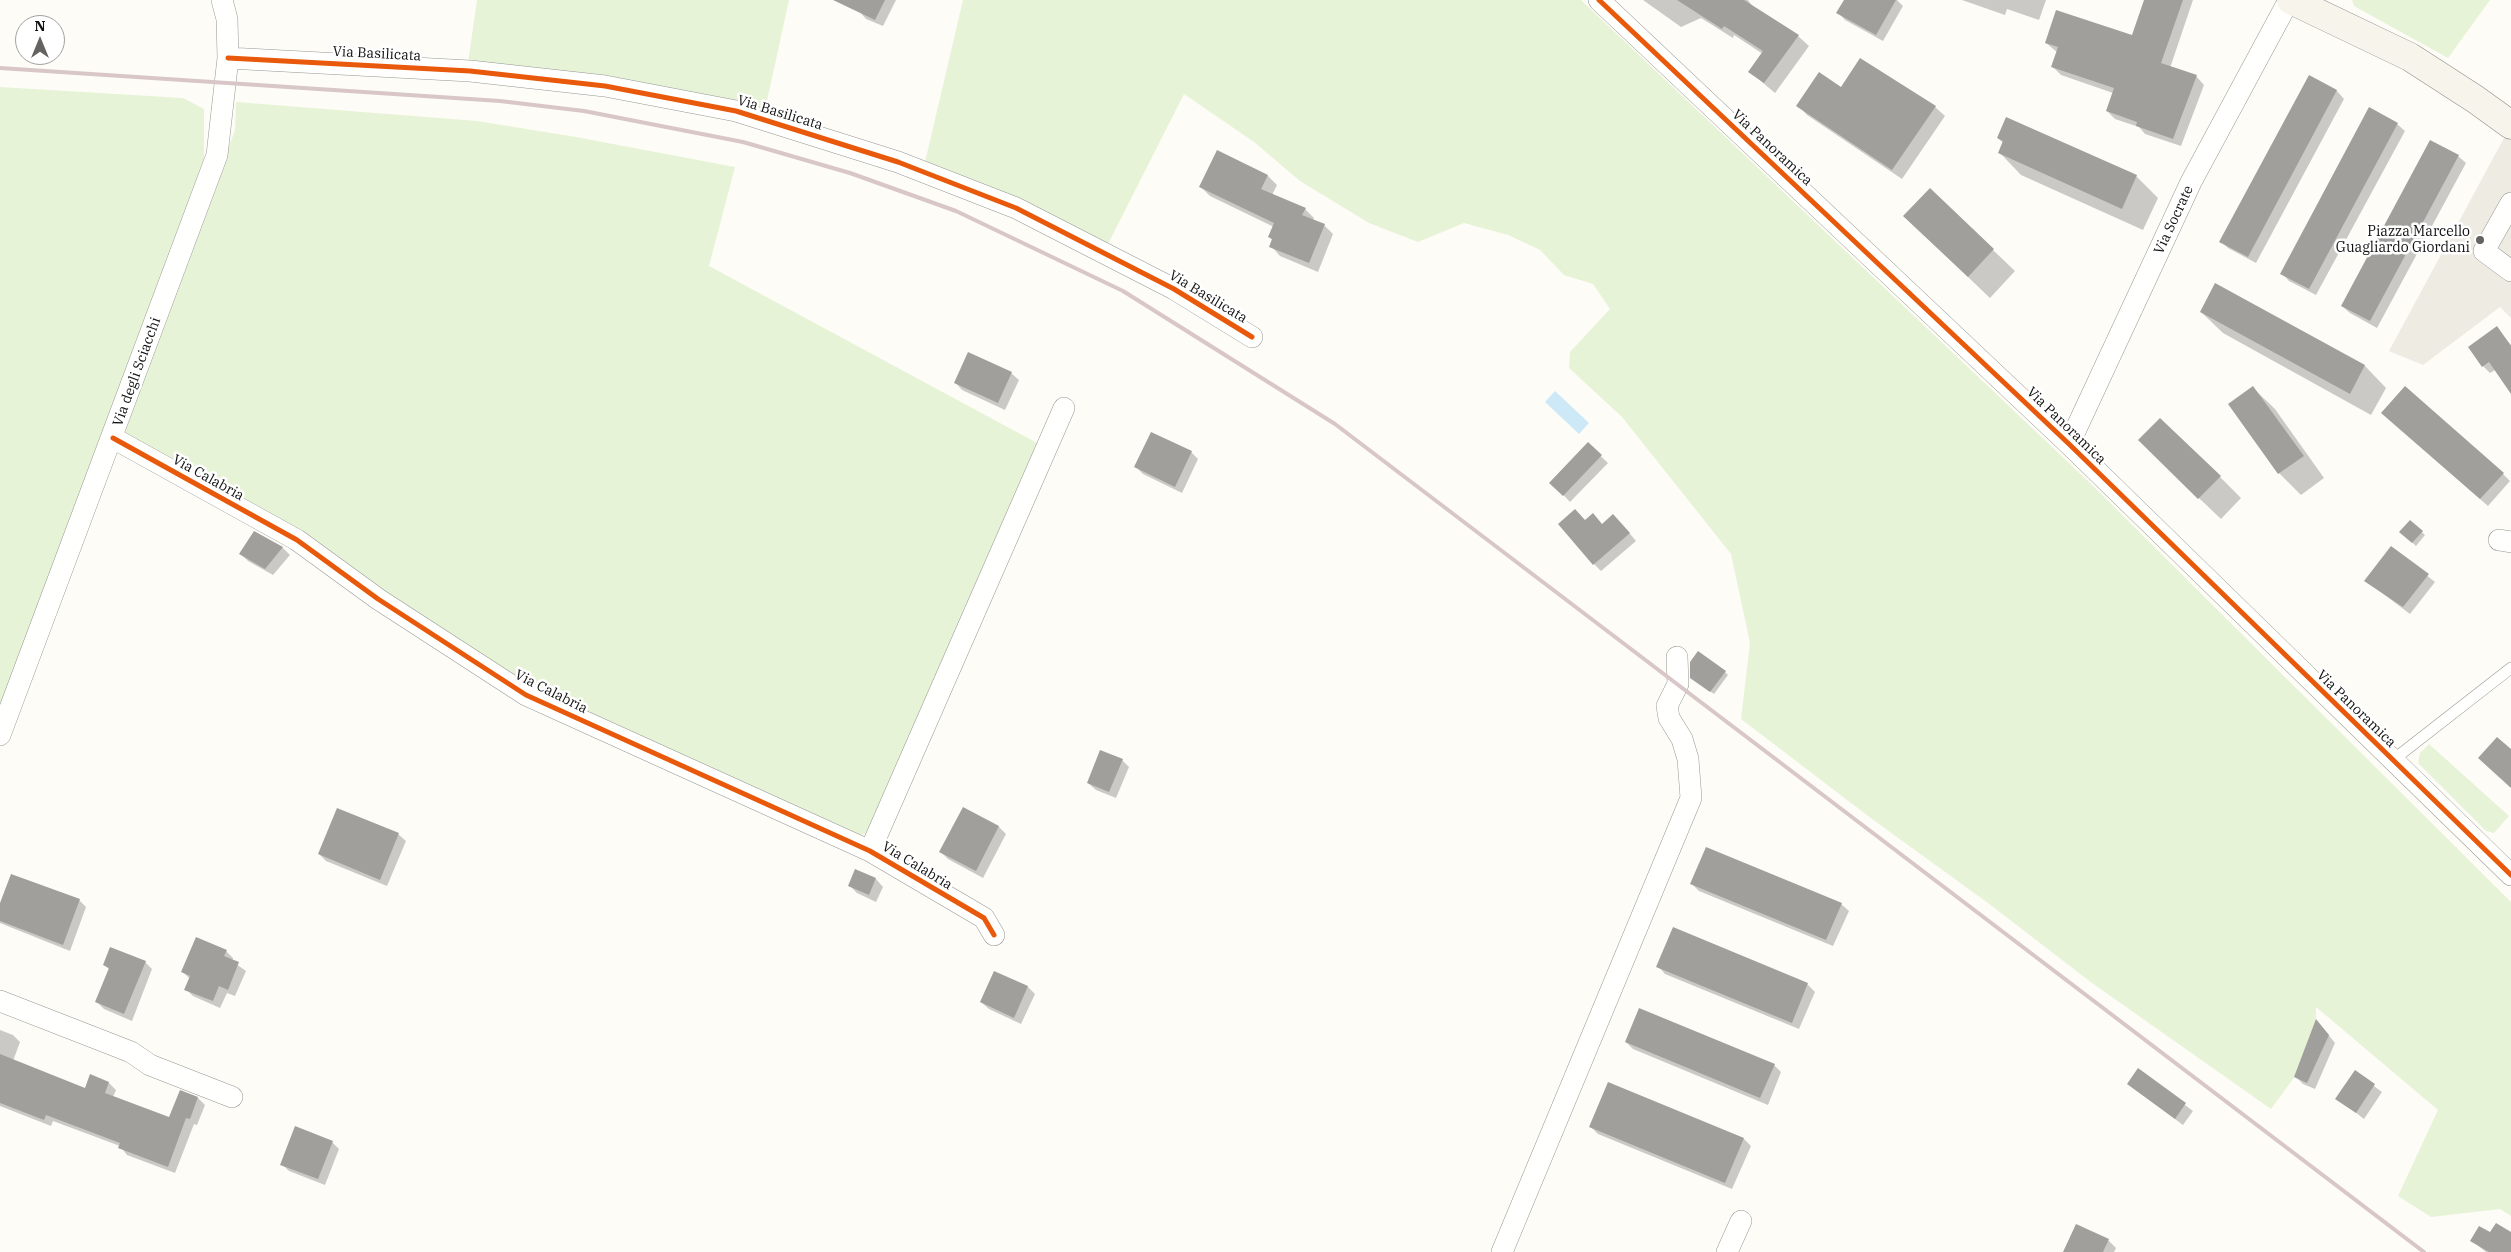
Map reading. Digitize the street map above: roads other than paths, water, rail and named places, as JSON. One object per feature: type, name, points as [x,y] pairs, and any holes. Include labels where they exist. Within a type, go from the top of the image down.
[{"type":"main road","points":[[2290,0],[2410,57],[2511,125]]},
{"type":"street","name":"Via degli Sciacchi","points":[[0,735],[113,438],[217,155],[228,58],[227,19],[222,0]]},
{"type":"street","name":"Via Panoramica","points":[[1599,0],[2068,444],[2511,875]]},
{"type":"street","name":"Via Socrate","points":[[2068,444],[2191,182],[2290,0]]},
{"type":"street","name":"Via Basilicata","points":[[228,58],[470,71],[605,86],[736,111],[898,162],[1016,208],[1174,289],[1252,337]]},
{"type":"street","points":[[2511,203],[2484,252],[2511,271]]},
{"type":"street","points":[[870,851],[1064,408]]},
{"type":"street","name":"Via Calabria","points":[[113,438],[297,540],[378,599],[526,695],[870,851],[984,918],[994,935]]},
{"type":"street","points":[[1502,1252],[1691,798],[1688,759],[1682,739],[1670,718],[1667,706],[1678,684],[1677,657]]},
{"type":"street","points":[[0,1001],[131,1052],[150,1065],[232,1098]]},
{"type":"street","points":[[1727,1252],[1741,1221]]},
{"type":"lane","points":[[2392,760],[2511,668]]},
{"type":"water","points":[[1555,391],[1589,423],[1579,434],[1545,402]]},
{"type":"railway","points":[[0,68],[500,101],[584,111],[743,142],[850,173],[956,211],[1123,291],[1335,424],[2424,1252]]},
{"type":"place","name":"Piazza Marcello Guagliardo Giordani","points":[[2480,240]]}]
